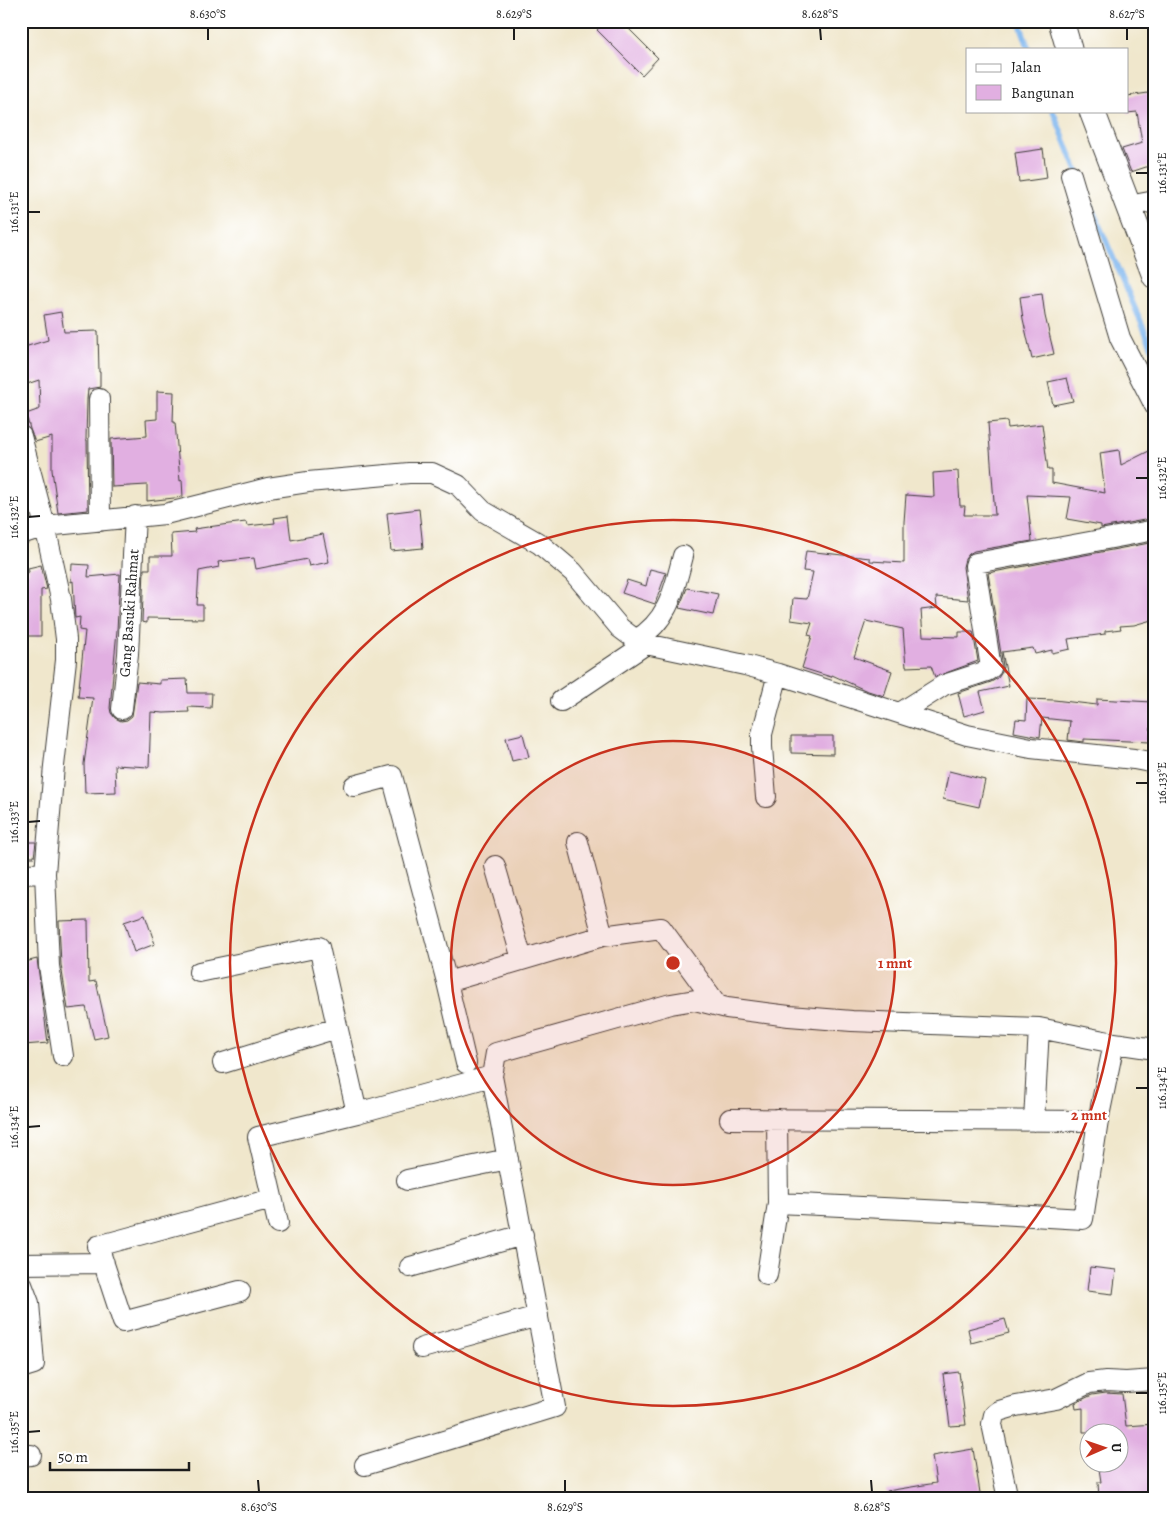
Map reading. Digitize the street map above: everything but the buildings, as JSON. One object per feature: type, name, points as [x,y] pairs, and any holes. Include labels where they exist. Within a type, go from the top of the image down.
[{"type":"street","points":[[1061,21],[1069,48]]},
{"type":"street","points":[[1092,112],[1154,272]]},
{"type":"street","points":[[1071,175],[1120,338],[1155,406]]},
{"type":"street","points":[[1128,206],[1155,201]]},
{"type":"street","points":[[100,399],[100,521]]},
{"type":"street","points":[[21,436],[45,526],[61,599],[66,639],[66,660],[45,872],[49,966],[63,1056]]},
{"type":"street","points":[[21,534],[45,526],[165,514],[268,488],[308,482],[409,473],[438,474],[458,485],[483,511],[540,544],[572,572],[620,628],[641,642],[778,674],[945,729],[988,740],[1031,748],[1155,763]]},
{"type":"street","name":"Gang Basuki Rahmat","points":[[122,709],[128,654],[135,516]]},
{"type":"street","points":[[900,713],[944,685],[991,668],[976,563],[1155,530]]},
{"type":"street","points":[[561,701],[641,642],[661,618],[670,602],[683,556]]},
{"type":"street","points":[[766,797],[762,734],[778,674]]},
{"type":"street","points":[[354,786],[392,776],[466,1063]]},
{"type":"street","points":[[578,842],[603,936]]},
{"type":"street","points":[[496,866],[522,959]]},
{"type":"street","points":[[21,874],[45,872]]},
{"type":"street","points":[[446,982],[603,936],[661,928],[718,1006]]},
{"type":"street","points":[[199,972],[319,946],[357,1113]]},
{"type":"street","points":[[365,1465],[555,1407],[492,1076],[496,1052],[671,1004],[695,1000],[718,1006],[789,1016],[852,1021],[1039,1028],[1155,1049]]},
{"type":"street","points":[[224,1063],[338,1028]]},
{"type":"street","points":[[1034,1121],[1039,1028]]},
{"type":"street","points":[[778,1204],[1083,1219],[1098,1121],[1114,1043]]},
{"type":"street","points":[[278,1223],[258,1137],[357,1113],[492,1076]]},
{"type":"street","points":[[730,1119],[1098,1121]]},
{"type":"street","points":[[768,1275],[778,1204],[777,1119]]},
{"type":"street","points":[[407,1180],[508,1159]]},
{"type":"street","points":[[240,1292],[123,1322],[98,1246],[272,1199]]},
{"type":"street","points":[[410,1267],[523,1235]]},
{"type":"street","points":[[21,1264],[104,1263]]},
{"type":"street","points":[[21,1282],[29,1303],[34,1364],[21,1368]]},
{"type":"street","points":[[422,1348],[538,1316]]},
{"type":"street","points":[[1008,1499],[992,1424],[994,1416],[999,1411],[1056,1399],[1089,1383],[1155,1380]]},
{"type":"waterway","points":[[1019,21],[1029,48]]},
{"type":"waterway","points":[[1053,112],[1077,171]]},
{"type":"waterway","points":[[1086,194],[1155,355]]}]
